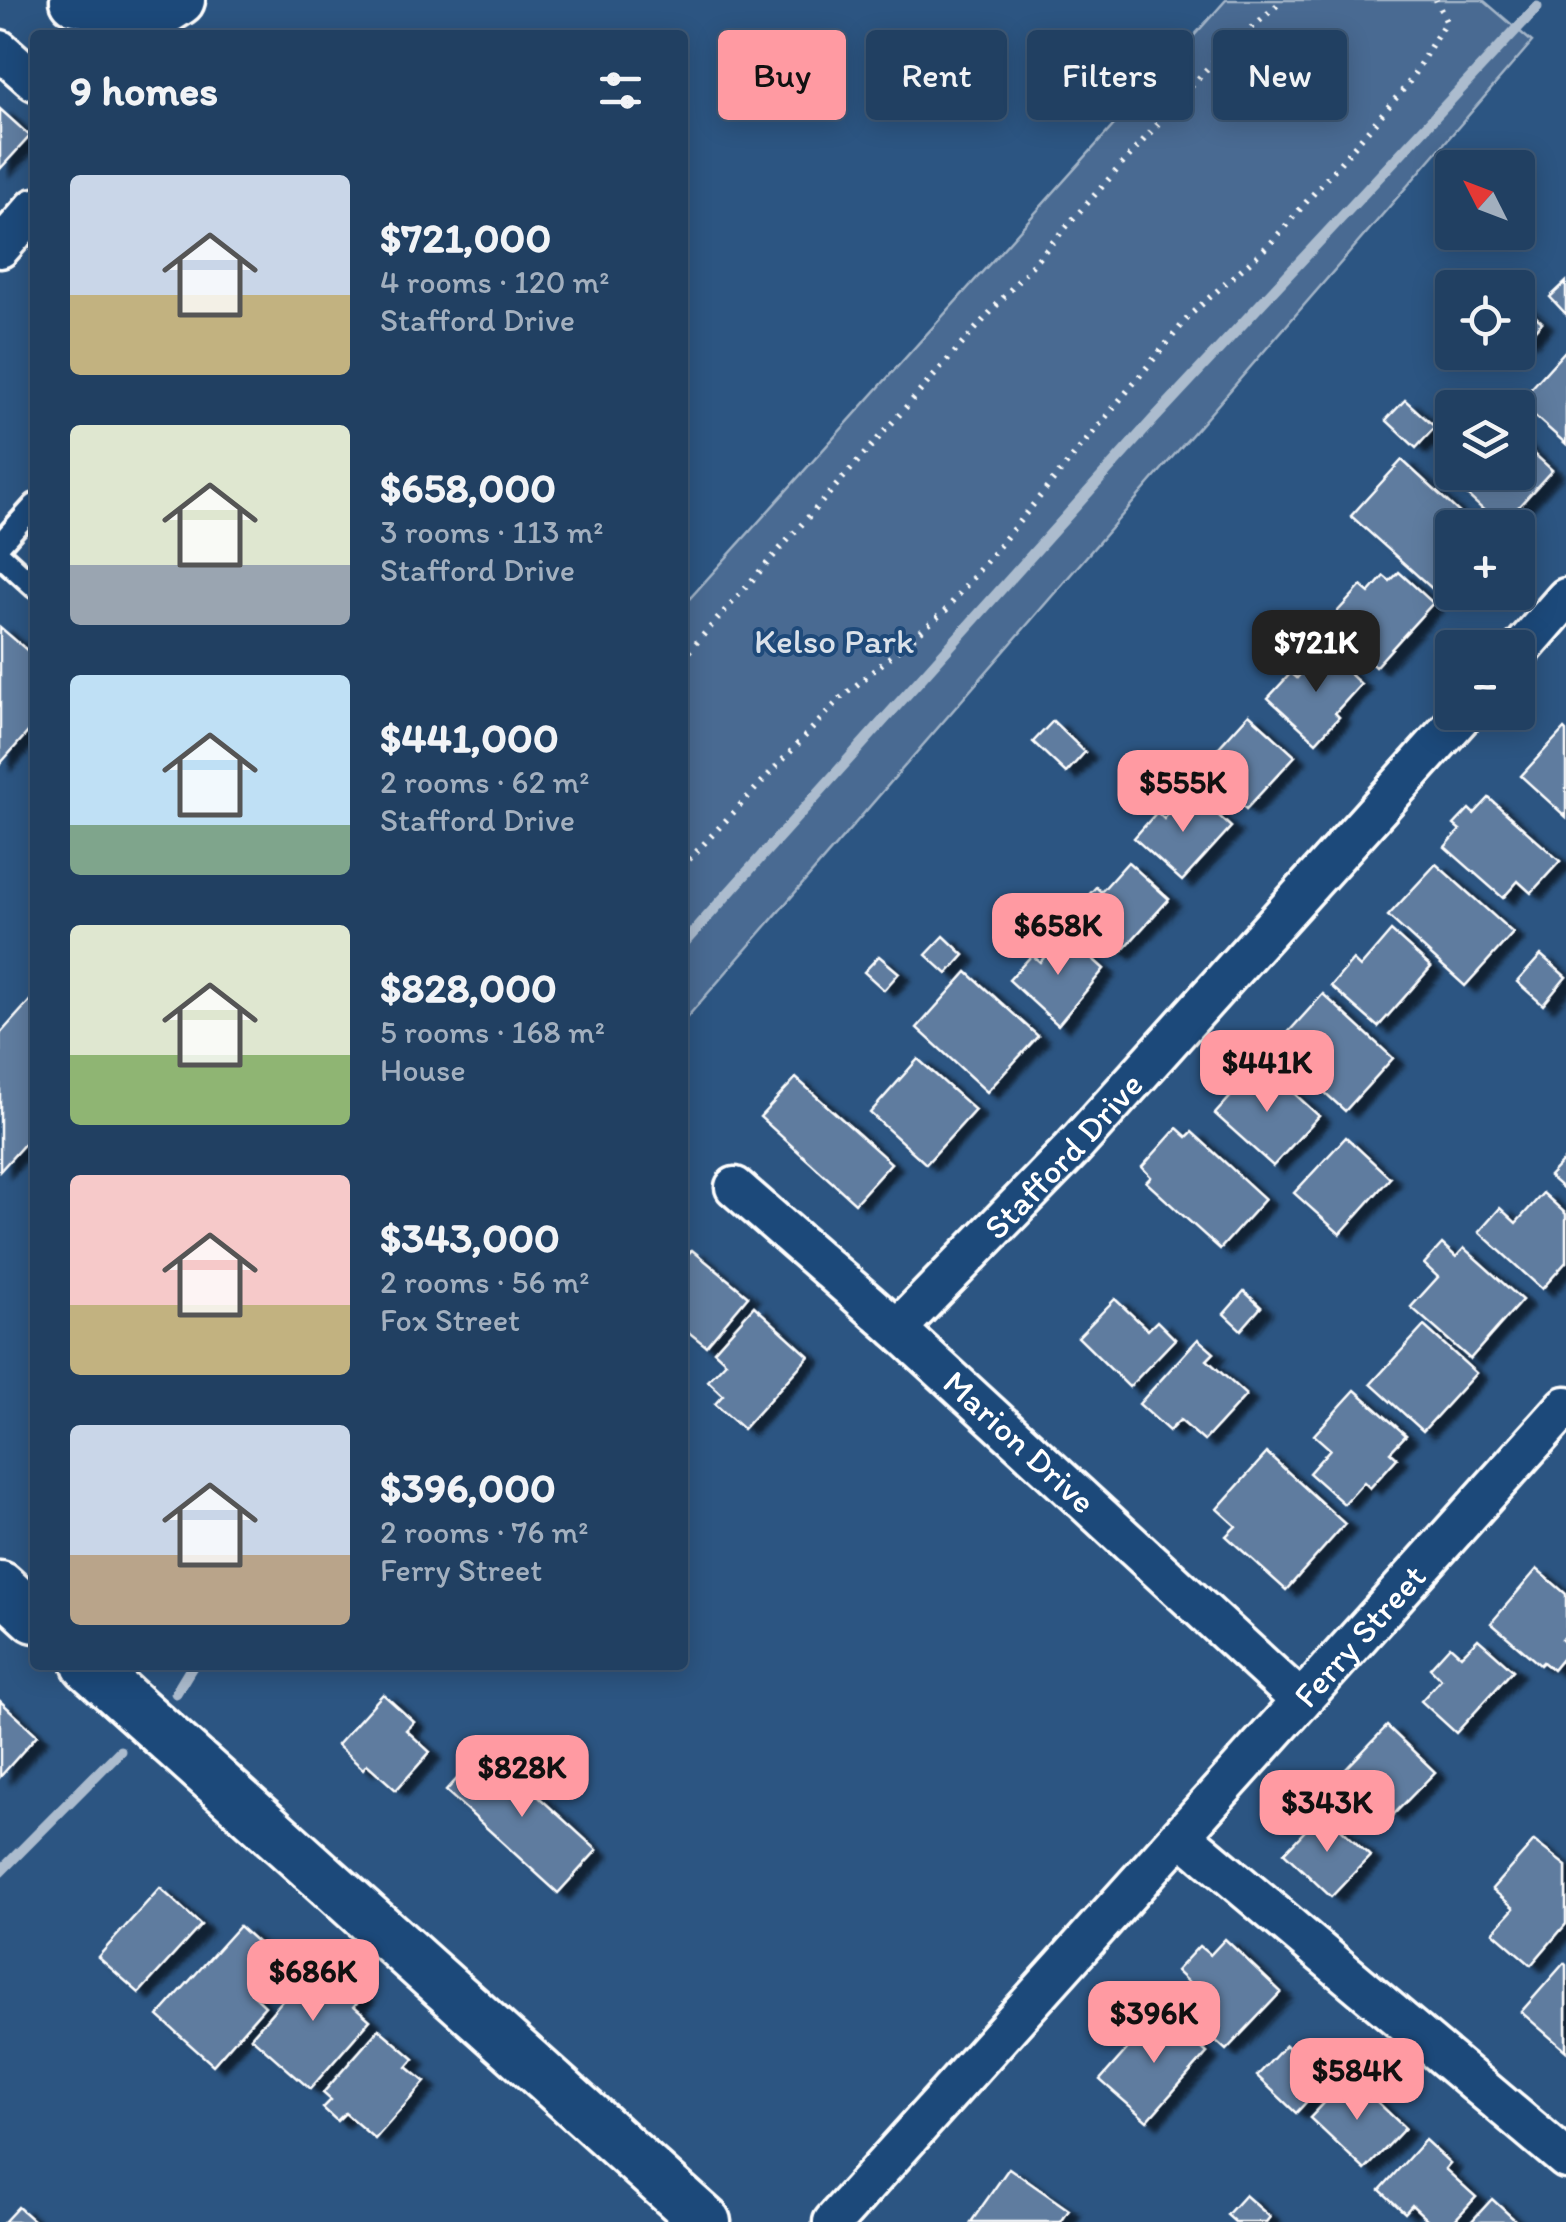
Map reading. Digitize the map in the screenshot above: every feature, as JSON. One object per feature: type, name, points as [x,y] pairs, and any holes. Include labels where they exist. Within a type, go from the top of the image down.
[{"type":"street","points":[[76,0],[152,18],[180,0]]},
{"type":"street","points":[[0,50],[30,77]]},
{"type":"street","points":[[0,248],[30,214]]},
{"type":"street","points":[[1535,634],[1566,598]]},
{"type":"street","name":"Stafford Drive","points":[[897,1329],[1072,1149],[1449,730]]},
{"type":"street","name":"Marion Drive","points":[[734,1187],[897,1329],[1301,1702]]},
{"type":"street","name":"Ferry Street","points":[[833,2222],[1566,1406]]},
{"type":"street","points":[[0,1586],[30,1613]]},
{"type":"street","points":[[92,1670],[706,2222]]},
{"type":"street","points":[[1181,1835],[1566,2160]]},
{"type":"lane","points":[[0,544],[30,511]]},
{"type":"lane","points":[[0,555],[30,582]]},
{"type":"path","points":[[688,651],[1212,64],[1283,0]]},
{"type":"path","points":[[688,861],[841,698],[946,610],[1191,314],[1283,228],[1408,84],[1446,21],[1436,0]]},
{"type":"green space","name":"Kelso Park","points":[[1226,0],[1483,0],[1532,42],[688,1016],[688,600],[1118,120],[1193,120],[1193,37]]},
{"type":"building","points":[[0,109],[30,136],[0,169]]},
{"type":"building","points":[[1566,282],[1566,314],[1550,297]]},
{"type":"building","points":[[1566,350],[1566,444],[1535,416],[1535,390],[1530,390]]},
{"type":"building","points":[[1405,400],[1435,427],[1416,448],[1386,420]]},
{"type":"building","points":[[1535,454],[1552,470],[1535,489]]},
{"type":"building","points":[[1402,460],[1456,510],[1435,510],[1435,591],[1351,516]]},
{"type":"building","points":[[1462,490],[1534,490],[1516,510],[1483,510]]},
{"type":"building","points":[[1399,572],[1433,603],[1375,667],[1327,623],[1361,586],[1369,593],[1384,576],[1390,581]]},
{"type":"building","points":[[0,627],[30,653],[30,730],[0,764]]},
{"type":"building","points":[[1323,649],[1361,684],[1316,742],[1268,698],[1291,673],[1297,678]]},
{"type":"building","points":[[1249,714],[1295,756],[1246,809],[1200,768]]},
{"type":"building","points":[[1053,721],[1085,752],[1066,773],[1033,742]]},
{"type":"building","points":[[1566,731],[1566,817],[1521,776]]},
{"type":"building","points":[[1190,789],[1231,827],[1182,881],[1134,838],[1157,812],[1164,819]]},
{"type":"building","points":[[1489,798],[1560,861],[1531,893],[1518,881],[1503,898],[1445,847],[1460,830],[1454,825],[1469,809],[1474,814]]},
{"type":"building","points":[[1128,862],[1169,899],[1120,953],[1074,911],[1096,887],[1101,892]]},
{"type":"building","points":[[1436,864],[1513,933],[1465,986],[1388,916]]},
{"type":"building","points":[[1391,931],[1431,967],[1378,1027],[1331,986],[1353,960],[1360,967]]},
{"type":"building","points":[[1065,934],[1104,969],[1058,1025],[1009,980],[1032,955],[1040,962]]},
{"type":"building","points":[[944,936],[964,955],[947,974],[926,955]]},
{"type":"building","points":[[1541,955],[1566,977],[1543,1005],[1517,982]]},
{"type":"building","points":[[879,956],[899,973],[884,990],[864,972]]},
{"type":"building","points":[[967,972],[1038,1036],[987,1092],[917,1028]]},
{"type":"building","points":[[1323,994],[1393,1058],[1345,1111],[1275,1047]]},
{"type":"building","points":[[30,1001],[30,1138],[0,1171],[0,1034]]},
{"type":"building","points":[[918,1059],[975,1110],[926,1164],[870,1113]]},
{"type":"building","points":[[1261,1063],[1319,1116],[1273,1166],[1215,1114]]},
{"type":"building","points":[[796,1078],[891,1163],[855,1203],[760,1117]]},
{"type":"building","points":[[1177,1128],[1187,1137],[1192,1132],[1265,1199],[1220,1249],[1146,1182],[1151,1177],[1142,1167]]},
{"type":"building","points":[[1346,1137],[1390,1178],[1340,1234],[1294,1193]]},
{"type":"building","points":[[1566,1158],[1566,1191],[1549,1176]]},
{"type":"building","points":[[1543,1193],[1566,1214],[1566,1262],[1542,1289],[1479,1232],[1500,1208],[1516,1223]]},
{"type":"building","points":[[1442,1244],[1456,1257],[1464,1248],[1522,1300],[1470,1359],[1411,1307],[1438,1277],[1424,1264]]},
{"type":"building","points":[[692,1250],[748,1296],[706,1346],[688,1332],[688,1254]]},
{"type":"building","points":[[1244,1291],[1261,1307],[1241,1330],[1224,1314]]},
{"type":"building","points":[[1115,1299],[1148,1330],[1157,1321],[1175,1339],[1129,1387],[1078,1337]]},
{"type":"building","points":[[754,1306],[809,1356],[743,1429],[715,1404],[723,1395],[708,1381],[726,1362],[714,1351]]},
{"type":"building","points":[[1424,1326],[1476,1373],[1423,1431],[1371,1384]]},
{"type":"building","points":[[1198,1339],[1214,1353],[1207,1360],[1246,1395],[1204,1441],[1180,1420],[1169,1431],[1139,1404]]},
{"type":"building","points":[[1355,1390],[1406,1435],[1390,1452],[1397,1458],[1370,1488],[1364,1482],[1344,1504],[1309,1473],[1330,1449],[1314,1435]]},
{"type":"building","points":[[1267,1453],[1345,1524],[1286,1590],[1226,1536],[1236,1526],[1217,1509]]},
{"type":"building","points":[[1537,1569],[1566,1594],[1566,1635],[1562,1640],[1566,1654],[1553,1670],[1543,1662],[1540,1665],[1491,1623]]},
{"type":"building","points":[[1478,1639],[1513,1670],[1456,1733],[1421,1701],[1441,1679],[1430,1668],[1450,1646],[1461,1656]]},
{"type":"building","points":[[383,1694],[414,1722],[406,1730],[430,1752],[396,1790],[367,1764],[363,1769],[337,1745]]},
{"type":"building","points":[[0,1701],[37,1735],[0,1777]]},
{"type":"building","points":[[1387,1726],[1435,1772],[1392,1816],[1345,1770]]},
{"type":"building","points":[[485,1748],[597,1850],[558,1893],[446,1791]]},
{"type":"building","points":[[1323,1812],[1370,1856],[1331,1897],[1284,1853]]},
{"type":"building","points":[[1534,1841],[1566,1866],[1566,1924],[1531,1965],[1493,1932],[1514,1908],[1492,1889]]},
{"type":"building","points":[[160,1888],[201,1925],[139,1993],[98,1957]]},
{"type":"building","points":[[239,1926],[279,1962],[251,1993],[265,2006],[213,2065],[158,2016]]},
{"type":"building","points":[[1225,1939],[1281,1992],[1226,2050],[1178,2006],[1194,1988],[1176,1971],[1199,1946],[1210,1955]]},
{"type":"building","points":[[319,1958],[363,1996],[354,2006],[370,2020],[310,2089],[251,2037]]},
{"type":"building","points":[[1566,1965],[1566,2051],[1521,2012]]},
{"type":"building","points":[[1161,2011],[1207,2053],[1147,2121],[1100,2080]]},
{"type":"building","points":[[379,2029],[414,2059],[407,2067],[425,2082],[375,2139],[345,2113],[337,2121],[323,2108],[331,2100],[323,2093]]},
{"type":"building","points":[[1286,2045],[1325,2082],[1296,2113],[1257,2076]]},
{"type":"building","points":[[1350,2076],[1405,2128],[1365,2170],[1310,2118]]},
{"type":"building","points":[[1425,2140],[1450,2163],[1445,2169],[1476,2197],[1453,2222],[1430,2222],[1412,2205],[1405,2213],[1380,2190]]},
{"type":"building","points":[[1009,2168],[1069,2210],[1061,2222],[971,2222]]},
{"type":"building","points":[[1245,2195],[1270,2217],[1266,2222],[1235,2222],[1227,2215]]},
{"type":"building","points":[[1492,2199],[1517,2222],[1471,2222]]},
{"type":"building","points":[[18,2207],[35,2222],[4,2222]]},
{"type":"waterway","points":[[688,938],[1152,421],[1537,7]]},
{"type":"waterway","points":[[176,1693],[190,1670]]},
{"type":"waterway","points":[[0,1872],[120,1751]]}]
